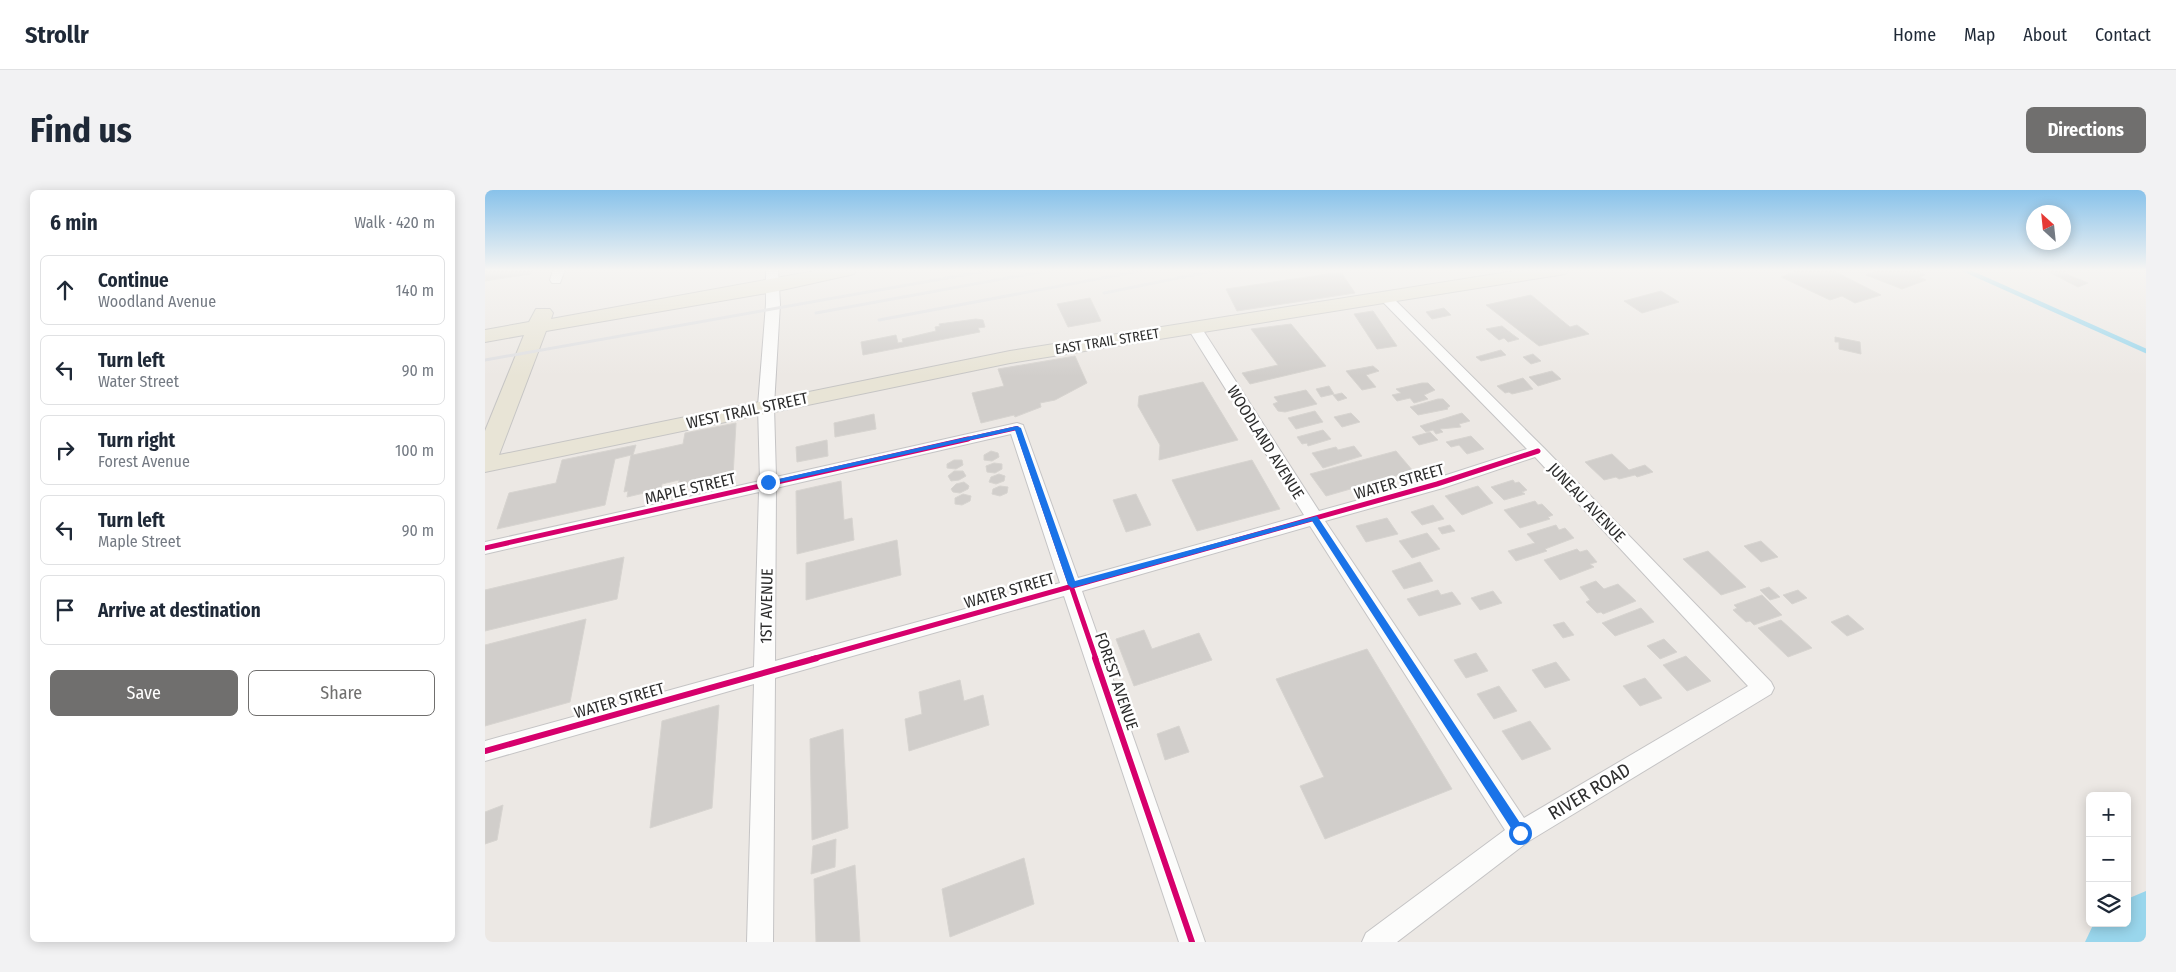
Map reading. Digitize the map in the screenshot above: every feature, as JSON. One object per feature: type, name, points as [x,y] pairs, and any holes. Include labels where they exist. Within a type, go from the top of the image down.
[{"type":"main road","points":[[485,336],[540,320],[611,305]]},
{"type":"main road","points":[[485,323],[540,320],[621,305]]},
{"type":"main road","name":"EAST TRAIL STREET","points":[[1010,357],[1338,305]]},
{"type":"main road","points":[[485,460],[504,357],[540,320]]},
{"type":"main road","name":"WEST TRAIL STREET","points":[[485,465],[1010,357]]},
{"type":"street","name":"1ST AVENUE","points":[[760,942],[768,482],[767,406],[772,305]]},
{"type":"street","name":"JUNEAU AVENUE","points":[[1392,305],[1538,451],[1763,688]]},
{"type":"street","name":"WOODLAND AVENUE","points":[[1193,327],[1314,518],[1520,833]]},
{"type":"street","name":"MAPLE STREET","points":[[485,548],[768,482],[1017,428]]},
{"type":"street","name":"FOREST AVENUE","points":[[1017,428],[1192,942]]},
{"type":"street","name":"WATER STREET","points":[[485,751],[1437,484],[1538,451]]},
{"type":"street","name":"RIVER ROAD","points":[[1375,942],[1520,833],[1763,688]]},
{"type":"building","points":[[1058,305],[1093,305],[1101,321],[1068,327]]},
{"type":"building","points":[[1234,305],[1276,305],[1237,311]]},
{"type":"building","points":[[1486,305],[1543,305],[1570,327],[1577,325],[1589,334],[1539,346]]},
{"type":"building","points":[[1630,305],[1669,305],[1642,313]]},
{"type":"building","points":[[1444,308],[1451,315],[1432,319],[1426,312]]},
{"type":"building","points":[[1373,311],[1397,346],[1377,349],[1354,314]]},
{"type":"building","points":[[976,319],[983,320],[985,327],[978,328],[980,332],[863,355],[861,342],[896,335],[898,343],[903,342],[902,339],[936,331],[935,327],[940,326],[939,324]]},
{"type":"building","points":[[1291,324],[1326,366],[1250,384],[1242,373],[1278,365],[1251,329]]},
{"type":"building","points":[[1502,326],[1519,339],[1508,342],[1504,338],[1499,340],[1486,329]]},
{"type":"building","points":[[1835,337],[1860,342],[1861,354],[1839,349],[1839,342],[1835,342]]},
{"type":"building","points":[[1501,350],[1506,355],[1481,361],[1476,357]]},
{"type":"building","points":[[1533,354],[1541,361],[1531,364],[1523,357]]},
{"type":"building","points":[[1075,356],[1087,383],[1055,400],[1040,403],[1041,407],[1015,417],[1014,415],[981,423],[972,393],[1004,386],[998,369]]},
{"type":"building","points":[[1373,366],[1379,371],[1366,375],[1376,387],[1362,390],[1346,371]]},
{"type":"building","points":[[1552,371],[1561,379],[1538,386],[1529,377]]},
{"type":"building","points":[[1523,378],[1533,389],[1512,394],[1509,392],[1505,393],[1497,386]]},
{"type":"building","points":[[1203,382],[1238,440],[1159,460],[1160,445],[1138,406],[1139,396]]},
{"type":"building","points":[[1428,383],[1435,390],[1424,395],[1428,399],[1414,403],[1410,398],[1397,401],[1392,395],[1401,393],[1396,389]]},
{"type":"building","points":[[1329,386],[1334,394],[1321,397],[1316,389]]},
{"type":"building","points":[[1306,390],[1317,404],[1285,412],[1278,411],[1273,404],[1278,402],[1274,397]]},
{"type":"building","points":[[1342,393],[1347,398],[1338,401],[1333,395]]},
{"type":"building","points":[[1443,399],[1450,406],[1448,409],[1418,415],[1410,407]]},
{"type":"building","points":[[1315,411],[1323,422],[1296,429],[1288,418]]},
{"type":"building","points":[[1351,413],[1360,422],[1342,427],[1334,417]]},
{"type":"building","points":[[1462,413],[1470,421],[1459,424],[1461,427],[1440,429],[1443,432],[1436,434],[1433,430],[1426,432],[1420,426]]},
{"type":"building","points":[[874,414],[876,429],[835,437],[834,423]]},
{"type":"building","points":[[736,423],[733,476],[678,489],[679,480],[662,484],[661,489],[627,497],[628,491],[624,492],[631,455],[615,459],[605,505],[497,529],[509,493],[556,483],[562,460],[636,445],[633,455],[683,444],[685,433]]},
{"type":"building","points":[[1323,430],[1331,439],[1308,446],[1307,443],[1302,444],[1297,437]]},
{"type":"building","points":[[1430,432],[1438,440],[1419,445],[1412,437]]},
{"type":"building","points":[[1471,436],[1484,449],[1467,454],[1459,445],[1451,447],[1446,442]]},
{"type":"building","points":[[827,440],[828,456],[797,462],[796,447]]},
{"type":"building","points":[[1354,446],[1362,456],[1323,468],[1312,453],[1336,447],[1338,450]]},
{"type":"building","points":[[991,451],[998,453],[999,457],[992,461],[984,460],[984,455]]},
{"type":"building","points":[[1396,451],[1413,471],[1326,496],[1310,474]]},
{"type":"building","points":[[1612,454],[1629,470],[1645,465],[1653,472],[1637,477],[1635,475],[1604,480],[1585,462]]},
{"type":"building","points":[[954,460],[962,460],[963,465],[956,469],[947,468],[947,464]]},
{"type":"building","points":[[1252,460],[1280,509],[1197,531],[1172,480]]},
{"type":"building","points":[[994,463],[1002,464],[1002,469],[995,473],[987,472],[986,466]]},
{"type":"building","points":[[954,471],[963,471],[966,476],[959,480],[951,481],[948,476]]},
{"type":"building","points":[[999,474],[1005,476],[1004,481],[996,484],[989,482],[991,477]]},
{"type":"building","points":[[1513,480],[1515,483],[1519,482],[1527,490],[1522,492],[1525,494],[1504,500],[1491,487]]},
{"type":"building","points":[[841,481],[844,520],[852,518],[854,540],[797,554],[796,491]]},
{"type":"building","points":[[964,482],[969,486],[968,489],[960,493],[953,492],[951,489],[956,484]]},
{"type":"building","points":[[1000,486],[1008,487],[1007,493],[1000,496],[992,494],[993,489]]},
{"type":"building","points":[[1478,486],[1493,503],[1462,515],[1445,496]]},
{"type":"building","points":[[963,494],[971,496],[970,501],[962,505],[955,504],[955,498]]},
{"type":"building","points":[[1136,494],[1151,525],[1126,532],[1113,500]]},
{"type":"building","points":[[1535,501],[1538,505],[1542,504],[1553,515],[1548,517],[1550,519],[1520,528],[1504,510]]},
{"type":"building","points":[[1433,505],[1444,519],[1422,525],[1411,512]]},
{"type":"building","points":[[1387,518],[1398,534],[1366,542],[1356,526]]},
{"type":"building","points":[[1450,525],[1455,531],[1442,534],[1438,528]]},
{"type":"building","points":[[1556,525],[1559,530],[1565,528],[1574,538],[1545,549],[1547,551],[1516,561],[1508,551],[1535,543],[1527,534]]},
{"type":"building","points":[[1427,533],[1440,549],[1412,558],[1399,541]]},
{"type":"building","points":[[897,540],[901,575],[806,600],[806,563]]},
{"type":"building","points":[[1761,541],[1778,557],[1761,562],[1744,546]]},
{"type":"building","points":[[1577,549],[1580,552],[1587,550],[1597,562],[1590,564],[1594,567],[1560,580],[1544,560]]},
{"type":"building","points":[[1708,551],[1746,587],[1721,595],[1683,559]]},
{"type":"building","points":[[624,557],[617,599],[485,631],[485,590]]},
{"type":"building","points":[[1420,562],[1433,581],[1404,589],[1392,571]]},
{"type":"building","points":[[1596,581],[1604,589],[1618,584],[1636,601],[1603,614],[1601,612],[1597,613],[1586,602],[1590,600],[1580,587]]},
{"type":"building","points":[[1769,587],[1780,597],[1770,600],[1760,590]]},
{"type":"building","points":[[1438,590],[1441,595],[1452,592],[1461,604],[1419,616],[1407,599]]},
{"type":"building","points":[[1798,590],[1807,598],[1792,604],[1783,595]]},
{"type":"building","points":[[1493,591],[1502,603],[1480,610],[1471,598]]},
{"type":"building","points":[[1762,595],[1782,615],[1754,625],[1750,621],[1746,622],[1733,610],[1737,608],[1734,605]]},
{"type":"building","points":[[1641,608],[1654,622],[1615,636],[1602,623]]},
{"type":"building","points":[[1848,615],[1864,629],[1847,636],[1831,622]]},
{"type":"building","points":[[586,619],[570,702],[485,726],[485,645]]},
{"type":"building","points":[[1781,620],[1812,648],[1788,657],[1758,628]]},
{"type":"building","points":[[1564,622],[1574,635],[1563,638],[1553,625]]},
{"type":"building","points":[[1144,630],[1152,649],[1199,633],[1212,660],[1134,686],[1116,639]]},
{"type":"building","points":[[1664,639],[1677,652],[1660,659],[1647,646]]},
{"type":"building","points":[[1367,649],[1452,789],[1325,839],[1300,786],[1324,777],[1276,679]]},
{"type":"building","points":[[1476,653],[1488,671],[1466,678],[1454,660]]},
{"type":"building","points":[[1686,656],[1711,681],[1687,691],[1663,665]]},
{"type":"building","points":[[1556,662],[1570,680],[1545,688],[1532,670]]},
{"type":"building","points":[[1645,678],[1662,698],[1640,706],[1623,686]]},
{"type":"building","points":[[960,680],[964,701],[983,695],[989,725],[909,751],[905,719],[922,714],[919,692]]},
{"type":"building","points":[[1499,686],[1517,711],[1494,719],[1477,694]]},
{"type":"building","points":[[719,705],[712,808],[650,828],[662,721]]},
{"type":"building","points":[[1530,721],[1551,749],[1522,760],[1502,731]]},
{"type":"building","points":[[1179,726],[1189,752],[1165,760],[1157,734]]},
{"type":"building","points":[[843,729],[848,828],[812,840],[810,739]]},
{"type":"building","points":[[503,805],[497,840],[485,844],[485,812]]},
{"type":"building","points":[[836,839],[835,867],[811,874],[813,846]]},
{"type":"building","points":[[1024,858],[1034,904],[950,937],[942,889]]},
{"type":"building","points":[[855,865],[860,942],[816,942],[814,879]]},
{"type":"waterway","points":[[2043,305],[2146,351]]},
{"type":"waterway","points":[[2110,942],[2146,915]]},
{"type":"railway","points":[[485,360],[794,305]]},
{"type":"railway","points":[[816,313],[859,305]]},
{"type":"railway","points":[[879,320],[958,305]]},
{"type":"cycle path","points":[[485,548],[1017,428],[1192,942]]},
{"type":"cycle path","points":[[485,751],[1437,484],[1538,451]]},
{"type":"route","points":[[768,482],[1017,428],[1072,585],[1314,518],[1520,833]]}]
